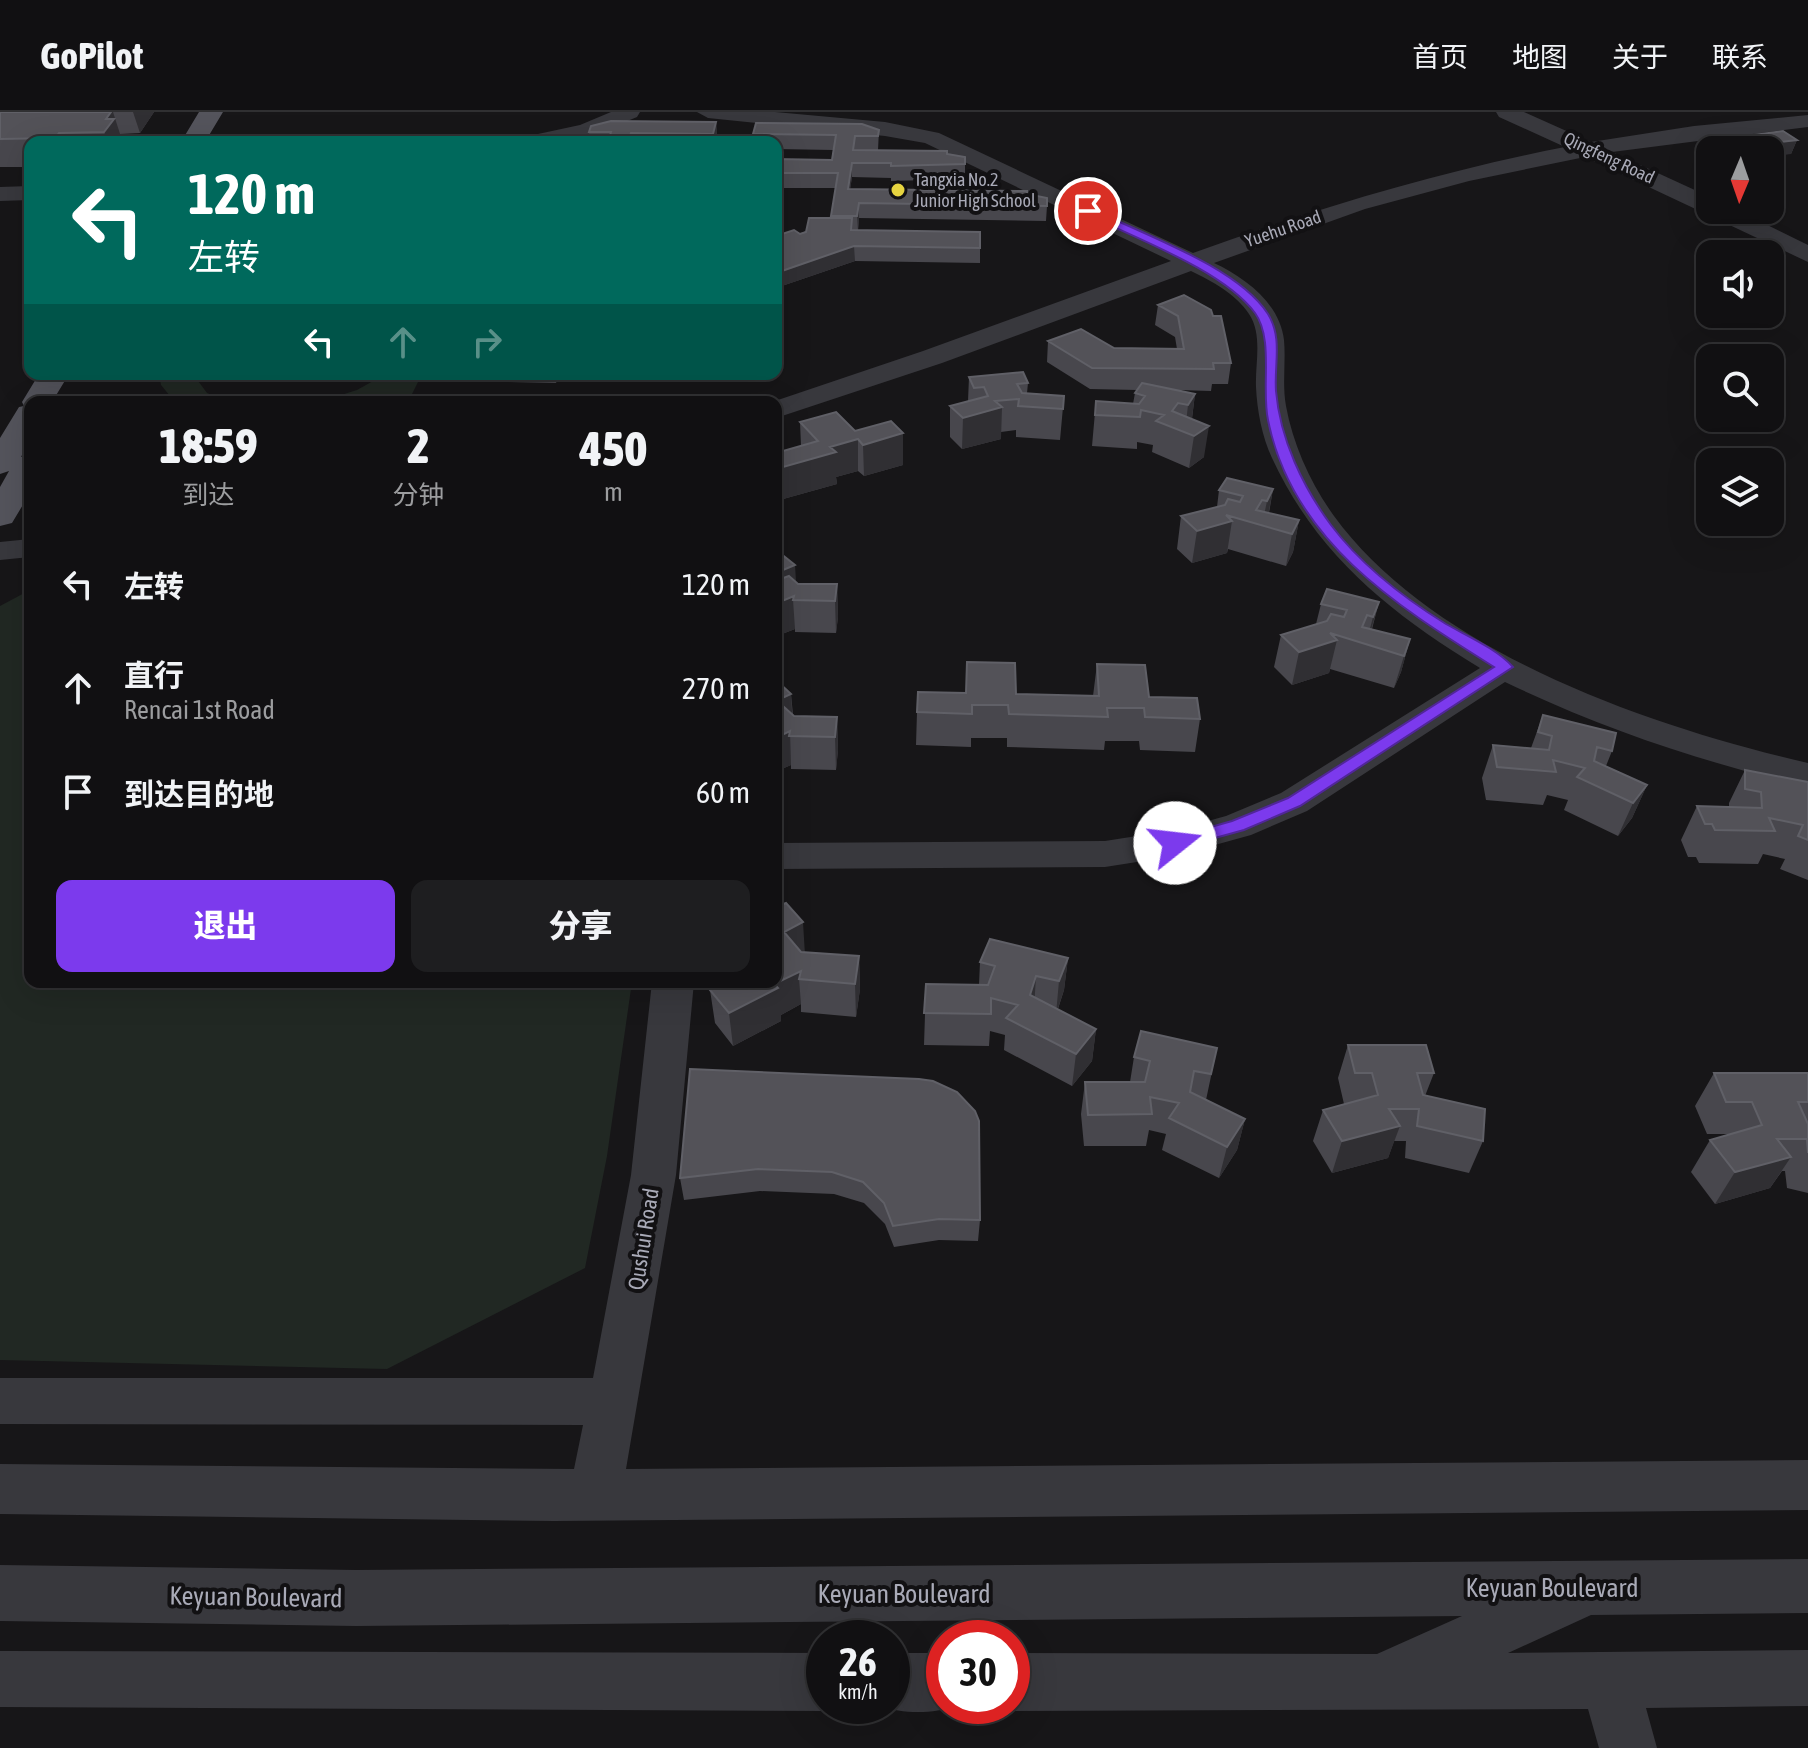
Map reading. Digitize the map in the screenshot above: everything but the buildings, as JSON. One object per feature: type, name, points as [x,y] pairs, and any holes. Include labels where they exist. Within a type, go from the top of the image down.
[{"type":"main road","points":[[197,136],[211,112]]},
{"type":"main road","points":[[217,136],[231,112]]},
{"type":"main road","points":[[0,464],[24,424]]},
{"type":"main road","points":[[0,516],[24,474]]},
{"type":"street","points":[[560,136],[587,130],[629,112]]},
{"type":"street","points":[[708,112],[885,129],[931,138],[1224,277],[1247,296],[1264,316],[1271,338],[1270,390],[1274,422],[1302,492],[1328,531],[1365,570],[1411,609],[1505,667],[1611,716],[1693,746],[1808,775]]},
{"type":"street","name":"Qingfeng Road","points":[[1507,112],[1696,199]]},
{"type":"street","name":"Yuehu Road","points":[[782,408],[1288,226],[1385,196],[1461,176],[1592,150],[1808,121]]},
{"type":"street","points":[[0,194],[24,193]]},
{"type":"street","points":[[1747,224],[1808,255]]},
{"type":"street","points":[[0,551],[24,549]]},
{"type":"street","points":[[782,856],[1048,856],[1105,854],[1175,843],[1238,826],[1294,802],[1505,667]]},
{"type":"street","name":"Qushui Road","points":[[595,1494],[648,1216],[663,1100],[672,988]]},
{"type":"street","points":[[0,1401],[614,1402]]},
{"type":"street","points":[[0,1489],[595,1494],[1808,1485]]},
{"type":"street","name":"Keyuan Boulevard","points":[[0,1593],[356,1598],[1808,1586]]},
{"type":"street","points":[[1378,1683],[1589,1588]]},
{"type":"street","points":[[1030,1682],[1378,1683],[1808,1678]]},
{"type":"street","points":[[0,1679],[806,1682]]},
{"type":"street","points":[[1609,1681],[1628,1748]]},
{"type":"shaded area","points":[[160,380],[197,380],[207,393],[215,396],[170,396]]},
{"type":"shaded area","points":[[375,380],[419,380],[411,396],[338,396]]},
{"type":"shaded area","points":[[24,593],[24,988],[631,988],[607,1156],[585,1268],[387,1369],[0,1360],[0,606]]},
{"type":"place","name":"Tangxia No.2 Junior High School","points":[[898,190]]},
{"type":"route","points":[[1088,211],[1224,277],[1247,296],[1264,316],[1271,338],[1270,390],[1274,422],[1302,492],[1328,531],[1365,570],[1411,609],[1505,667],[1294,802],[1238,826],[1175,843]]}]
